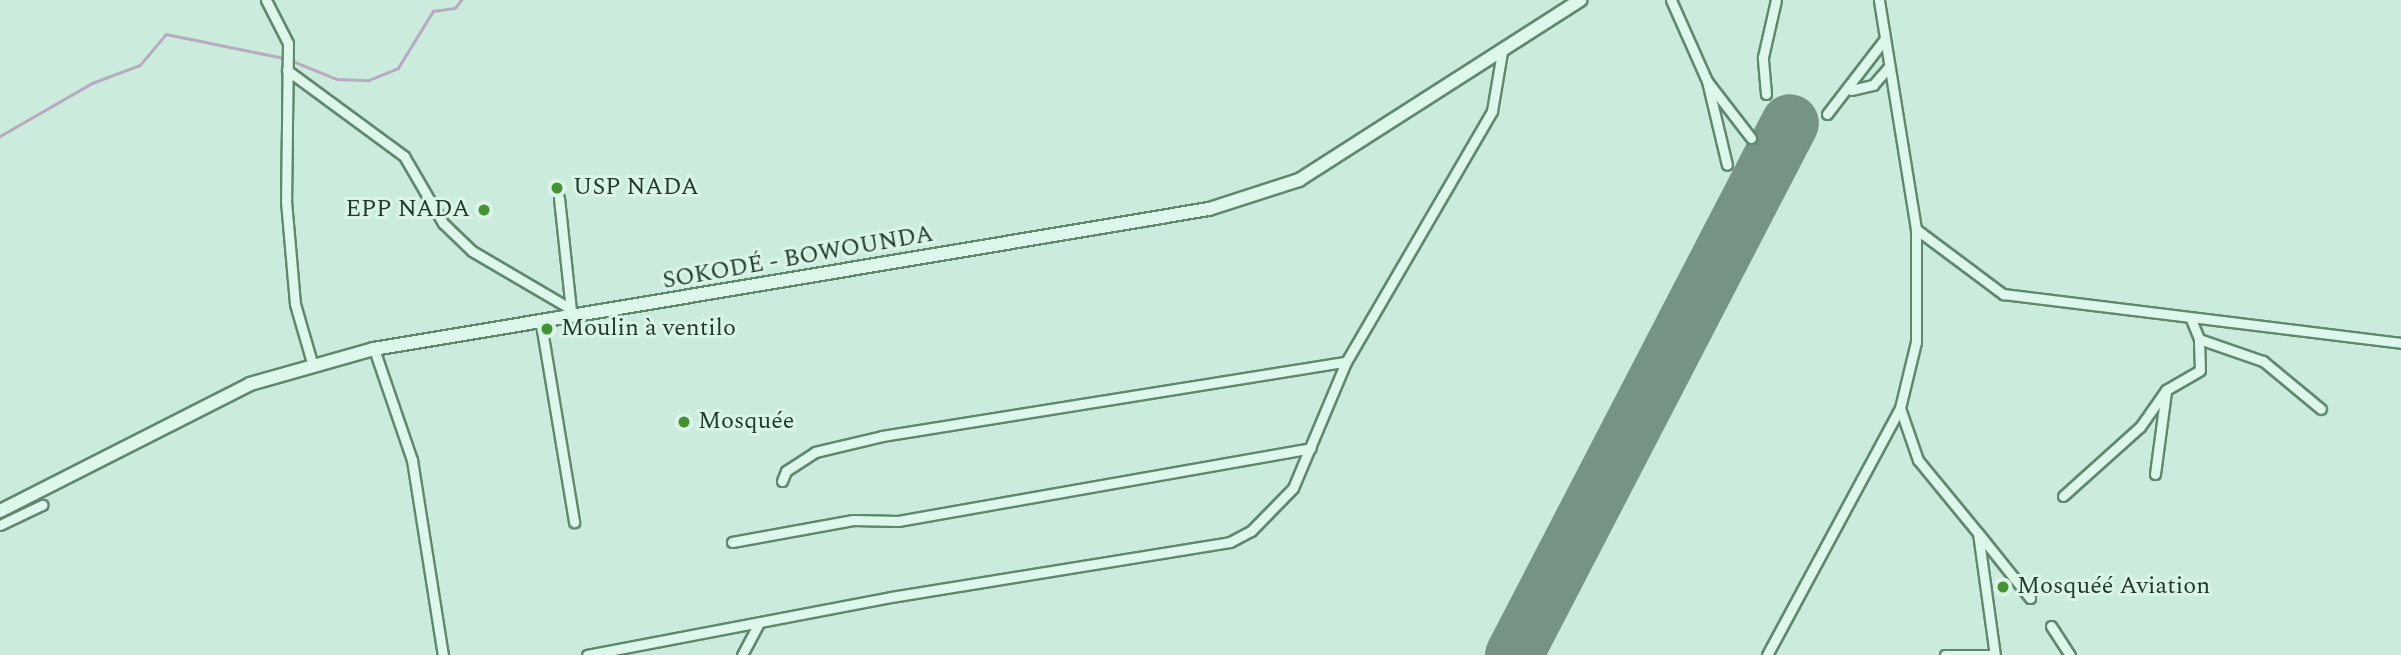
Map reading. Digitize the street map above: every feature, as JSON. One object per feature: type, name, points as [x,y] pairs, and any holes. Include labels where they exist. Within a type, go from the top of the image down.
[{"type":"main road","name":"SOKODÉ - BOWOUNDA","points":[[0,511],[228,394],[374,349],[541,324],[572,313],[1209,209],[1299,180],[1580,0]]},
{"type":"street","points":[[266,0],[288,43],[291,175],[286,201],[295,304],[313,366]]},
{"type":"street","points":[[1671,0],[1707,81],[1727,165]]},
{"type":"street","points":[[1766,94],[1763,57],[1776,0]]},
{"type":"street","points":[[1767,655],[1900,408],[1916,342],[1916,229],[1879,0]]},
{"type":"street","points":[[1827,114],[1851,90],[1884,40]]},
{"type":"street","points":[[587,655],[758,625],[891,597],[1230,542],[1251,531],[1293,488],[1346,362],[1492,111],[1502,52]]},
{"type":"street","points":[[1851,90],[1873,85],[1888,68]]},
{"type":"street","points":[[287,70],[404,156],[443,223],[472,251],[572,313]]},
{"type":"street","points":[[1707,81],[1751,138]]},
{"type":"street","points":[[559,198],[572,313]]},
{"type":"street","points":[[1916,229],[2003,294],[2401,344]]},
{"type":"street","points":[[2063,496],[2140,428],[2166,390],[2200,370],[2199,339],[2191,319]]},
{"type":"street","points":[[541,324],[574,522]]},
{"type":"street","points":[[2199,339],[2263,361],[2321,409]]},
{"type":"street","points":[[374,349],[412,460],[443,655]]},
{"type":"street","points":[[782,481],[786,471],[815,452],[882,436],[1346,362]]},
{"type":"street","points":[[2154,474],[2166,390]]},
{"type":"street","points":[[1900,408],[1917,460],[2029,598]]},
{"type":"street","points":[[732,542],[853,520],[898,521],[1311,448]]},
{"type":"street","points":[[0,525],[42,505]]},
{"type":"street","points":[[1945,655],[1994,655],[1978,533]]},
{"type":"street","points":[[742,655],[758,625]]},
{"type":"street","points":[[2051,626],[2070,655]]},
{"type":"waterway","points":[[290,60],[337,79],[369,80],[398,68],[433,11],[455,8],[461,0]]},
{"type":"waterway","points":[[0,136],[92,83],[140,65],[166,34],[284,58]]},
{"type":"runway","points":[[1514,655],[1790,123]]},
{"type":"place","name":"USP NADA","points":[[557,188]]},
{"type":"place","name":"EPP NADA","points":[[484,210]]},
{"type":"place","name":"Moulin à ventilo","points":[[547,329]]},
{"type":"place","name":"Mosquée","points":[[684,422]]},
{"type":"place","name":"Mosquéé Aviation","points":[[2003,587]]}]
